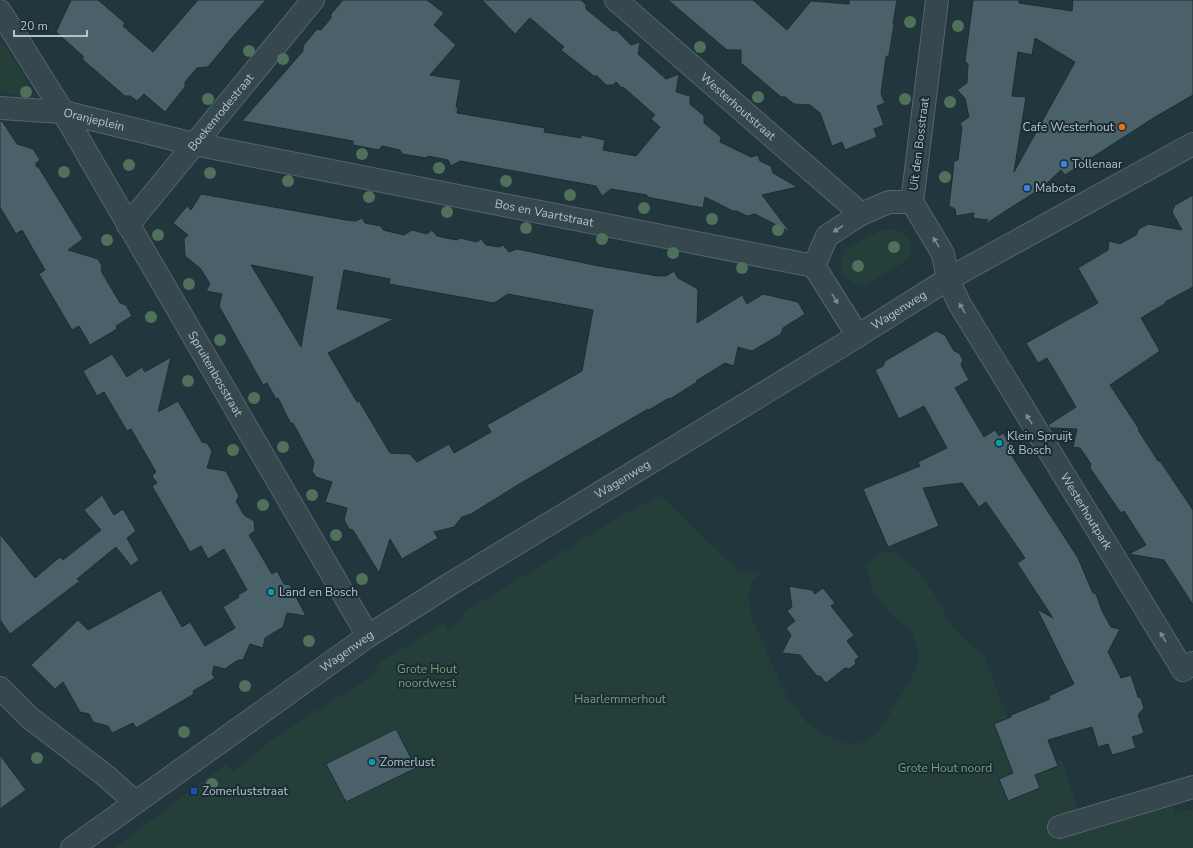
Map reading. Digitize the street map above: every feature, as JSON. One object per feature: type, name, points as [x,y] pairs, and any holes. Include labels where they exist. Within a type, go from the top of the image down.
[{"type":"street","name":"Boekenrodestraat","points":[[128,225],[313,0]]},
{"type":"street","name":"Westerhoutstraat","points":[[616,0],[860,214]]},
{"type":"street","name":"Uit den Bosstraat","points":[[937,0],[912,202],[943,254],[948,279]]},
{"type":"street","name":"Oranjeplein","points":[[0,11],[63,112],[194,144]]},
{"type":"street","points":[[0,108],[63,112]]},
{"type":"street","name":"Spruitenbosstraat","points":[[63,112],[368,636]]},
{"type":"street","name":"Bos en Vaartstraat","points":[[194,144],[814,266]]},
{"type":"street","name":"Wagenweg","points":[[72,848],[368,636],[858,336],[948,279],[1193,144]]},
{"type":"street","points":[[858,336],[814,266],[827,236],[860,214],[888,202],[912,202]]},
{"type":"street","name":"Westerhoutpark","points":[[948,279],[959,303],[1183,670],[1193,663]]},
{"type":"street","points":[[0,688],[30,718],[106,776],[135,802]]},
{"type":"street","points":[[1059,827],[1193,787]]},
{"type":"green space","points":[[0,38],[32,88],[33,92],[30,97],[23,97],[0,91]]},
{"type":"green space","points":[[896,229],[908,237],[911,246],[911,255],[903,263],[866,285],[853,283],[843,275],[840,263],[846,249],[882,230]]},
{"type":"green space","name":"Haarlemmerhout","points":[[660,495],[739,572],[760,573],[752,583],[747,595],[753,621],[790,702],[806,722],[836,741],[848,744],[861,743],[871,738],[882,728],[914,672],[919,659],[914,635],[886,609],[873,591],[866,567],[882,553],[894,553],[919,572],[957,631],[967,642],[984,654],[1025,768],[1062,758],[1078,811],[1076,812],[1085,832],[1176,803],[1173,814],[1193,809],[1193,848],[115,848],[226,764],[232,772],[281,733],[379,672],[375,665],[444,623],[447,630],[465,618],[463,612],[640,504],[646,505]]},
{"type":"building","points":[[71,0],[98,0],[125,23],[123,26],[153,52],[198,0],[266,0],[208,67],[197,68],[185,82],[185,87],[165,112],[144,94],[137,101],[130,96],[125,96],[83,60],[83,56],[56,32]]},
{"type":"building","points":[[343,0],[427,0],[444,13],[434,25],[456,45],[430,75],[461,80],[456,107],[458,107],[457,113],[545,128],[544,132],[581,138],[581,135],[605,140],[603,150],[636,156],[660,127],[651,119],[655,115],[616,82],[613,85],[606,85],[596,75],[595,77],[561,50],[564,47],[530,18],[515,34],[482,0],[581,0],[586,5],[586,9],[613,31],[616,30],[631,45],[640,42],[638,54],[666,79],[679,74],[676,92],[690,96],[690,104],[704,116],[704,123],[721,137],[720,142],[751,157],[758,155],[760,161],[771,166],[773,173],[797,187],[762,195],[790,232],[755,214],[747,216],[737,211],[733,211],[705,197],[703,208],[647,197],[647,195],[611,189],[602,196],[596,186],[460,161],[451,166],[448,160],[428,156],[426,158],[402,154],[400,150],[382,146],[379,150],[353,145],[353,141],[242,121],[303,51],[303,46],[317,29],[321,30],[331,18],[331,14]]},
{"type":"building","points":[[668,0],[753,0],[787,30],[811,1],[849,4],[849,0],[897,0],[889,55],[886,57],[881,94],[885,103],[877,106],[884,125],[874,129],[877,137],[845,150],[842,142],[832,146],[820,113],[810,105],[794,104],[785,97],[781,97],[741,63],[741,50],[727,50]]},
{"type":"building","points":[[973,0],[1019,0],[1019,3],[1072,11],[1073,0],[1193,0],[1193,95],[1155,117],[1065,175],[1061,170],[1043,187],[984,225],[988,219],[973,218],[974,213],[956,216],[955,209],[949,206],[954,161],[958,160],[962,128],[960,123],[969,117],[965,98],[957,90],[967,83],[968,64],[965,61]],"holes":[[[1035,38],[1075,62],[1014,172],[1026,97],[1012,96],[1018,52],[1032,55]]]},
{"type":"building","points":[[0,121],[2,121],[17,144],[33,149],[40,160],[36,163],[36,166],[39,168],[83,239],[68,250],[98,259],[102,266],[101,271],[120,303],[126,305],[132,316],[116,326],[117,329],[90,345],[79,326],[72,330],[39,274],[45,270],[22,230],[16,234],[0,207]]},
{"type":"building","points":[[201,194],[346,220],[356,221],[362,218],[365,223],[381,226],[383,230],[404,235],[412,230],[427,234],[432,230],[437,236],[446,238],[457,240],[460,238],[477,242],[481,239],[486,245],[499,247],[503,245],[509,252],[517,249],[599,266],[658,276],[666,276],[674,271],[678,278],[698,289],[697,323],[742,295],[747,304],[763,294],[798,302],[805,314],[783,328],[781,334],[752,351],[738,347],[734,366],[725,363],[670,399],[669,398],[649,410],[648,409],[471,514],[462,517],[454,527],[434,532],[438,538],[402,559],[390,539],[379,573],[353,530],[349,529],[344,520],[347,508],[325,502],[332,482],[316,477],[312,471],[314,462],[293,423],[291,424],[278,398],[276,399],[267,383],[263,385],[219,306],[222,294],[206,291],[210,284],[200,268],[185,256],[184,239],[188,235],[173,223],[187,206],[191,210]],"holes":[[[251,265],[313,277],[301,347]],[[344,270],[390,279],[389,284],[494,303],[508,294],[593,310],[582,371],[487,425],[491,432],[454,453],[449,444],[417,462],[410,454],[390,453],[328,353],[394,319],[337,309]]]},
{"type":"building","points":[[1193,195],[1193,287],[1165,302],[1166,303],[1141,318],[1160,351],[1110,385],[1158,461],[1160,461],[1193,510],[1193,605],[1164,560],[1129,554],[1146,545],[1124,511],[1121,513],[1090,468],[1091,464],[1080,448],[1073,447],[1077,429],[1050,428],[1048,425],[1076,407],[1047,358],[1038,363],[1026,343],[1098,303],[1078,268],[1108,250],[1109,241],[1120,244],[1136,235],[1139,229],[1148,224],[1182,230],[1172,212],[1175,205]]},
{"type":"building","points":[[936,331],[945,335],[954,351],[959,353],[963,360],[961,365],[969,380],[955,388],[984,437],[995,430],[999,436],[1003,433],[1017,453],[1012,456],[1078,558],[1093,593],[1096,594],[1102,611],[1111,627],[1120,629],[1108,652],[1121,678],[1131,675],[1138,697],[1141,698],[1144,708],[1138,715],[1144,733],[1132,737],[1136,748],[1112,755],[1108,744],[1098,747],[1092,727],[1048,740],[1058,766],[1035,775],[1040,788],[1008,801],[999,779],[1013,773],[994,724],[1011,717],[1011,715],[1050,699],[1049,696],[1074,684],[1037,609],[1053,618],[1017,563],[1025,558],[986,502],[979,507],[962,483],[923,488],[939,526],[888,547],[863,489],[920,466],[918,462],[947,448],[924,406],[899,419],[875,370],[883,366],[885,361]]},
{"type":"building","points":[[112,354],[127,377],[142,367],[145,372],[171,357],[158,412],[178,401],[202,442],[207,443],[212,451],[207,468],[226,471],[239,496],[236,501],[244,515],[254,521],[255,531],[249,535],[272,574],[277,571],[284,584],[290,585],[306,616],[287,613],[283,627],[265,638],[263,648],[250,644],[243,660],[238,660],[225,669],[214,666],[212,674],[215,678],[193,691],[194,694],[136,728],[133,723],[112,733],[108,726],[93,722],[89,714],[80,712],[63,682],[55,689],[31,665],[78,620],[88,630],[161,590],[182,627],[190,622],[205,646],[235,628],[223,607],[247,590],[224,549],[208,559],[201,546],[190,552],[152,486],[157,483],[152,476],[156,472],[131,429],[127,431],[104,392],[97,396],[83,371]]},
{"type":"building","points":[[102,495],[114,515],[123,509],[136,531],[127,538],[139,560],[131,566],[116,547],[77,579],[80,581],[10,634],[0,620],[0,534],[35,578],[60,557],[63,560],[101,530],[84,510]]},
{"type":"building","points":[[789,586],[812,590],[815,594],[823,588],[835,603],[831,606],[854,635],[847,641],[859,657],[855,660],[856,664],[849,669],[845,668],[826,683],[820,676],[817,676],[800,655],[782,653],[791,635],[786,628],[795,621],[787,611],[792,607]]},
{"type":"building","name":"Zomerlust","points":[[396,729],[416,768],[346,802],[326,764]]},
{"type":"building","points":[[0,755],[26,790],[0,809]]},
{"type":"place","name":"Cafe Westerhout","points":[[1122,127]]},
{"type":"place","name":"Tollenaar","points":[[1064,164]]},
{"type":"place","name":"Mabota","points":[[1027,188]]},
{"type":"place","name":"Klein Spruijt & Bosch","points":[[999,443]]},
{"type":"place","name":"Land en Bosch","points":[[271,592]]},
{"type":"place","name":"Zomerlust","points":[[372,762]]},
{"type":"place","name":"Zomerluststraat","points":[[194,791]]},
{"type":"park label","name":"Grote Hout noordwest","points":[[427,676]]},
{"type":"park label","name":"Grote Hout noord","points":[[945,768]]}]
